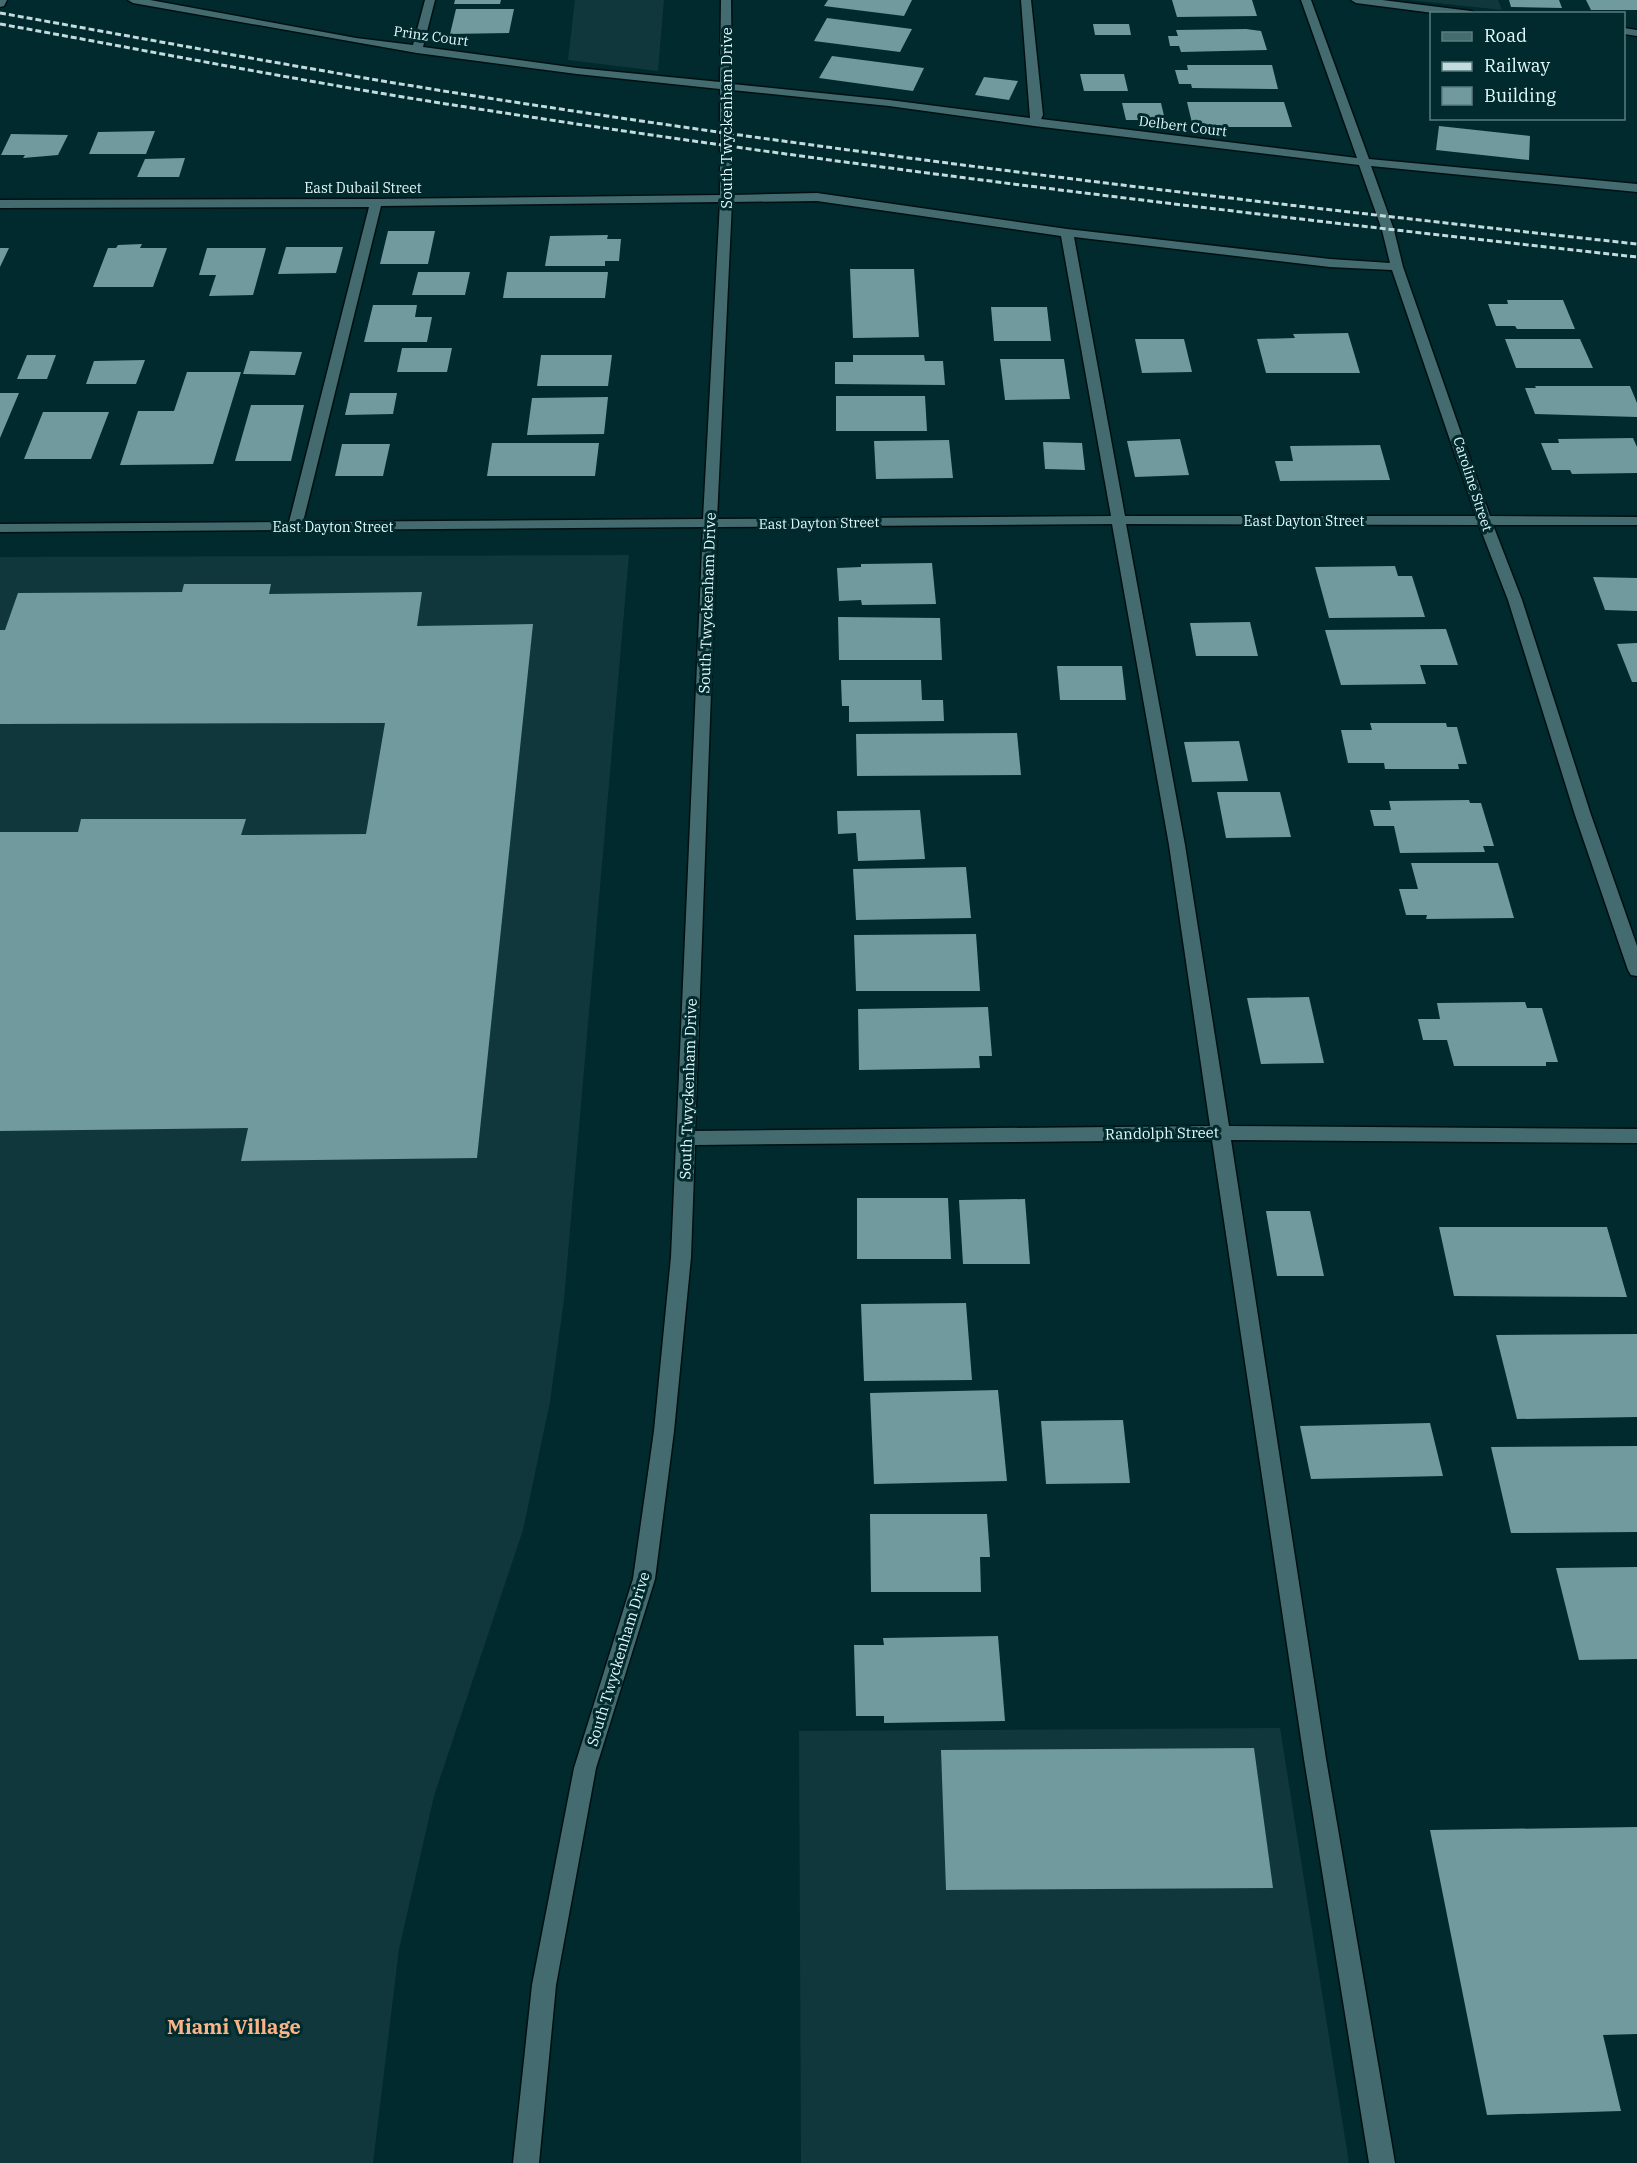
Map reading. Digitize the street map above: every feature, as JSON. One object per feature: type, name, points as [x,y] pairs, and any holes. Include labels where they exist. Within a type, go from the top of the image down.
[{"type":"street","name":"Prinz Court","points":[[133,0],[264,26],[417,50],[577,71],[726,85]]},
{"type":"street","points":[[417,50],[430,0]]},
{"type":"street","name":"South Twyckenham Drive","points":[[526,2163],[544,1985],[585,1768],[644,1579],[664,1431],[681,1257],[710,525],[726,199],[726,0]]},
{"type":"street","points":[[1026,0],[1037,115],[1034,123]]},
{"type":"street","name":"Caroline Street","points":[[1306,0],[1388,230],[1397,267],[1485,523],[1515,600],[1583,815],[1637,970]]},
{"type":"street","points":[[1356,0],[1455,12]]},
{"type":"street","name":"Delbert Court","points":[[726,85],[1362,162],[1637,188]]},
{"type":"street","name":"East Dubail Street","points":[[0,204],[376,203],[817,197],[1067,233],[1330,263],[1397,267]]},
{"type":"street","points":[[294,528],[376,203]]},
{"type":"street","points":[[1067,233],[1177,845],[1315,1759],[1382,2163]]},
{"type":"street","name":"East Dayton Street","points":[[0,528],[294,528],[1118,520],[1485,523],[1637,521]]},
{"type":"street","name":"Randolph Street","points":[[687,1138],[1219,1132],[1637,1136]]},
{"type":"shaded area","points":[[575,0],[664,0],[658,71],[568,60]]},
{"type":"shaded area","points":[[1410,0],[1498,0],[1502,10]]},
{"type":"shaded area","points":[[629,555],[564,1299],[550,1402],[523,1530],[434,1796],[399,1949],[373,2163],[0,2163],[0,557]]},
{"type":"shaded area","points":[[1280,1728],[1349,2163],[801,2163],[799,1731]]},
{"type":"building","points":[[455,0],[501,0],[500,4],[454,4]]},
{"type":"building","points":[[828,0],[912,0],[904,16],[824,6]]},
{"type":"building","points":[[1172,0],[1252,0],[1257,16],[1177,17]]},
{"type":"building","points":[[1509,0],[1559,0],[1562,8],[1511,7]]},
{"type":"building","points":[[1586,0],[1637,0],[1637,10],[1591,10]]},
{"type":"building","points":[[456,9],[514,9],[509,33],[450,34]]},
{"type":"building","points":[[827,18],[912,29],[900,52],[814,41]]},
{"type":"building","points":[[1093,24],[1129,24],[1131,35],[1095,35]]},
{"type":"building","points":[[1246,29],[1261,31],[1267,50],[1181,52],[1179,46],[1170,46],[1168,36],[1178,36],[1176,30]]},
{"type":"building","points":[[832,56],[924,68],[913,91],[819,78]]},
{"type":"building","points":[[1187,65],[1272,65],[1278,89],[1192,88],[1191,84],[1179,84],[1175,70],[1188,70]]},
{"type":"building","points":[[1080,74],[1124,74],[1128,91],[1084,91]]},
{"type":"building","points":[[984,77],[1018,81],[1009,100],[975,95]]},
{"type":"building","points":[[1187,102],[1284,102],[1292,127],[1193,127]]},
{"type":"building","points":[[1122,103],[1161,103],[1165,120],[1126,120]]},
{"type":"building","points":[[1439,126],[1530,136],[1529,160],[1436,150]]},
{"type":"building","points":[[155,131],[146,154],[89,154],[98,132]]},
{"type":"building","points":[[11,134],[68,135],[58,155],[23,158],[25,155],[1,155]]},
{"type":"building","points":[[185,158],[179,177],[137,177],[145,159]]},
{"type":"building","points":[[388,231],[435,231],[428,264],[380,264]]},
{"type":"building","points":[[608,235],[607,239],[621,239],[619,261],[605,261],[605,266],[545,266],[550,236]]},
{"type":"building","points":[[142,244],[140,248],[167,248],[153,287],[93,287],[108,248],[116,248],[118,245]]},
{"type":"building","points":[[286,247],[343,247],[336,273],[278,274]]},
{"type":"building","points":[[0,248],[9,248],[0,267]]},
{"type":"building","points":[[207,248],[266,248],[253,295],[209,296],[216,275],[199,275]]},
{"type":"building","points":[[850,269],[914,269],[919,337],[853,338]]},
{"type":"building","points":[[418,272],[470,272],[465,295],[412,295]]},
{"type":"building","points":[[507,272],[608,272],[605,298],[503,298]]},
{"type":"building","points":[[1507,300],[1563,300],[1575,329],[1517,329],[1515,326],[1496,326],[1488,304],[1508,304]]},
{"type":"building","points":[[373,305],[417,305],[415,317],[432,317],[427,342],[364,342]]},
{"type":"building","points":[[991,307],[1047,307],[1051,341],[994,341]]},
{"type":"building","points":[[1348,333],[1360,373],[1266,373],[1257,339],[1295,338],[1293,334]]},
{"type":"building","points":[[1135,339],[1184,339],[1192,372],[1142,373]]},
{"type":"building","points":[[1505,339],[1580,339],[1593,368],[1516,368]]},
{"type":"building","points":[[402,348],[452,348],[447,372],[397,372]]},
{"type":"building","points":[[250,351],[302,352],[295,375],[243,374]]},
{"type":"building","points":[[27,355],[56,355],[47,379],[17,379]]},
{"type":"building","points":[[541,355],[612,355],[608,386],[537,386]]},
{"type":"building","points":[[853,355],[924,355],[925,361],[943,361],[945,385],[835,384],[835,362],[853,362]]},
{"type":"building","points":[[1000,359],[1064,359],[1070,399],[1005,400]]},
{"type":"building","points":[[145,360],[136,384],[86,384],[94,361]]},
{"type":"building","points":[[187,372],[241,372],[213,464],[120,465],[138,411],[174,411]]},
{"type":"building","points":[[1535,386],[1630,386],[1637,403],[1637,417],[1535,414],[1525,388],[1536,388]]},
{"type":"building","points":[[0,393],[19,393],[0,438]]},
{"type":"building","points":[[350,393],[397,393],[393,414],[345,415]]},
{"type":"building","points":[[836,396],[925,396],[927,431],[836,431]]},
{"type":"building","points":[[608,397],[604,434],[527,435],[532,398]]},
{"type":"building","points":[[251,405],[304,405],[291,461],[235,461]]},
{"type":"building","points":[[43,412],[109,412],[91,459],[24,459]]},
{"type":"building","points":[[1633,438],[1637,447],[1637,473],[1572,474],[1570,470],[1552,470],[1541,443],[1559,443],[1558,439]]},
{"type":"building","points":[[1180,439],[1189,475],[1135,477],[1127,441]]},
{"type":"building","points":[[949,440],[953,478],[876,479],[874,441]]},
{"type":"building","points":[[1043,442],[1082,443],[1085,470],[1045,469]]},
{"type":"building","points":[[492,443],[599,443],[595,476],[487,476]]},
{"type":"building","points":[[342,444],[390,444],[383,476],[335,476]]},
{"type":"building","points":[[1380,445],[1390,480],[1280,481],[1275,461],[1293,461],[1290,446]]},
{"type":"building","points":[[932,563],[936,604],[862,605],[861,600],[839,601],[837,568],[861,567],[861,564]]},
{"type":"building","points":[[1395,566],[1398,576],[1412,576],[1425,617],[1329,618],[1315,567]]},
{"type":"building","points":[[1593,577],[1637,578],[1637,611],[1605,610]]},
{"type":"building","points":[[184,584],[271,584],[269,594],[422,592],[417,626],[533,624],[477,1158],[241,1161],[248,1128],[0,1131],[0,832],[78,832],[81,819],[246,819],[241,835],[366,834],[385,723],[0,724],[0,630],[5,630],[18,593],[182,592]]},
{"type":"building","points":[[838,617],[940,618],[942,660],[839,660]]},
{"type":"building","points":[[1250,622],[1258,656],[1196,656],[1190,623]]},
{"type":"building","points":[[1446,629],[1458,665],[1420,665],[1426,684],[1341,685],[1325,630]]},
{"type":"building","points":[[1637,643],[1637,682],[1632,682],[1617,644]]},
{"type":"building","points":[[1057,666],[1122,666],[1126,700],[1060,700]]},
{"type":"building","points":[[841,680],[921,680],[922,700],[943,700],[944,721],[849,722],[849,706],[842,706]]},
{"type":"building","points":[[1370,723],[1446,723],[1447,727],[1457,727],[1467,764],[1458,764],[1459,769],[1385,769],[1384,763],[1348,763],[1341,730],[1372,730]]},
{"type":"building","points":[[1017,733],[1021,775],[857,776],[856,734]]},
{"type":"building","points":[[1239,741],[1248,781],[1192,782],[1184,742]]},
{"type":"building","points":[[1217,792],[1280,792],[1291,837],[1226,838]]},
{"type":"building","points":[[1469,800],[1470,803],[1481,803],[1494,846],[1483,846],[1485,852],[1400,853],[1394,826],[1374,826],[1370,810],[1391,810],[1389,801]]},
{"type":"building","points":[[920,810],[925,859],[858,861],[856,833],[838,834],[837,811]]},
{"type":"building","points":[[1411,863],[1498,863],[1514,918],[1426,919],[1427,915],[1406,915],[1399,889],[1418,889]]},
{"type":"building","points":[[966,867],[971,918],[856,920],[853,869]]},
{"type":"building","points":[[976,934],[980,991],[856,991],[854,935]]},
{"type":"building","points":[[1309,997],[1324,1063],[1261,1064],[1247,998]]},
{"type":"building","points":[[1525,1002],[1527,1008],[1542,1008],[1558,1062],[1546,1062],[1546,1066],[1454,1066],[1447,1040],[1423,1040],[1418,1019],[1440,1019],[1437,1003]]},
{"type":"building","points":[[988,1007],[992,1056],[979,1056],[980,1068],[859,1070],[858,1009]]},
{"type":"building","points":[[857,1198],[948,1198],[951,1259],[857,1259]]},
{"type":"building","points":[[1025,1199],[1030,1264],[963,1264],[959,1200]]},
{"type":"building","points":[[1266,1211],[1310,1211],[1324,1276],[1277,1276]]},
{"type":"building","points":[[1439,1227],[1607,1227],[1627,1297],[1454,1296]]},
{"type":"building","points":[[966,1303],[972,1380],[864,1381],[861,1304]]},
{"type":"building","points":[[1637,1334],[1637,1417],[1517,1419],[1496,1335]]},
{"type":"building","points":[[998,1390],[1007,1481],[874,1484],[870,1393]]},
{"type":"building","points":[[1123,1420],[1130,1483],[1046,1484],[1041,1421]]},
{"type":"building","points":[[1430,1423],[1443,1476],[1311,1479],[1300,1426]]},
{"type":"building","points":[[1637,1446],[1637,1532],[1511,1533],[1491,1447]]},
{"type":"building","points":[[870,1514],[987,1514],[990,1557],[980,1557],[981,1592],[871,1592]]},
{"type":"building","points":[[1637,1567],[1637,1659],[1579,1660],[1556,1568]]},
{"type":"building","points":[[998,1636],[1005,1721],[884,1723],[884,1716],[856,1716],[854,1645],[884,1645],[883,1638]]},
{"type":"building","points":[[1254,1748],[1273,1888],[946,1890],[941,1750]]},
{"type":"building","points":[[1637,1827],[1637,2034],[1603,2035],[1621,2111],[1487,2115],[1430,1830]]},
{"type":"railway","points":[[0,13],[415,86],[765,139],[1201,195],[1637,244]]},
{"type":"railway","points":[[0,24],[408,98],[758,150],[1197,207],[1637,257]]},
{"type":"district","name":"Miami Village","points":[[234,2026]]}]
